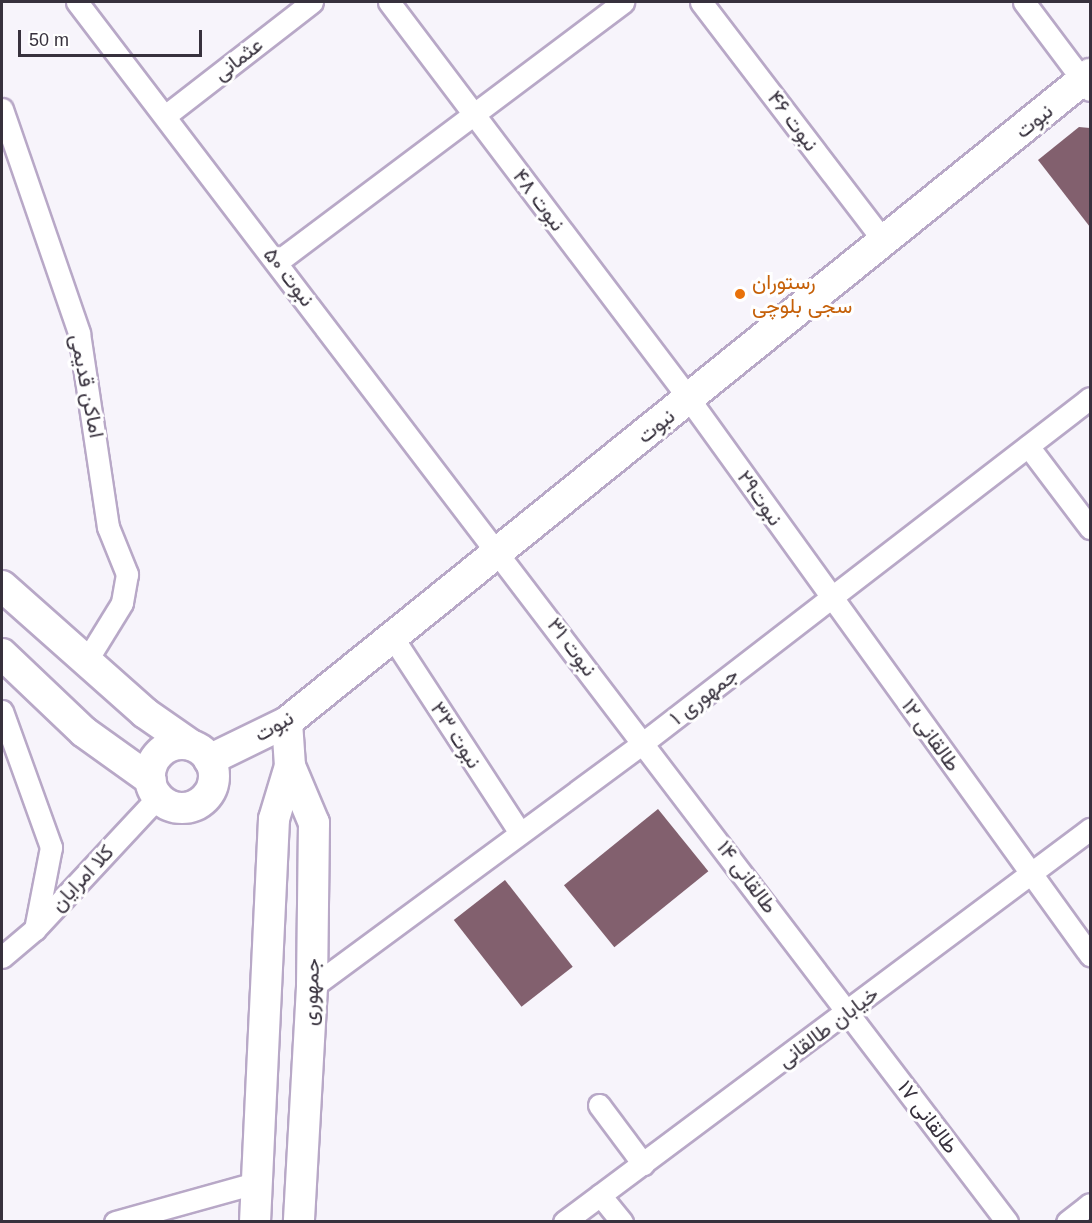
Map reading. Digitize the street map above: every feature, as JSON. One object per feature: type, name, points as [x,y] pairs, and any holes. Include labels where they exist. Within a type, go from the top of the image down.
[{"type":"main road","name":"نبوت","points":[[200,753],[287,722],[884,241],[1088,82]]},
{"type":"main road","points":[[2,586],[145,713],[200,753],[214,772],[212,790],[200,803],[182,808],[84,732],[2,654]]},
{"type":"main road","name":"جمهوری","points":[[287,722],[290,766],[314,823],[312,987],[299,1221]]},
{"type":"main road","points":[[155,788],[158,755],[173,745],[200,753]]},
{"type":"main road","name":"جمهوری","points":[[255,1221],[274,819],[290,766]]},
{"type":"street","name":"نبوت ۵۰","points":[[76,2],[500,552]]},
{"type":"street","name":"عثمانی","points":[[165,117],[312,2]]},
{"type":"street","name":"نبوت ۴۸","points":[[388,2],[689,399]]},
{"type":"street","points":[[277,262],[623,2]]},
{"type":"street","name":"نبوت ۴۶","points":[[701,2],[884,241]]},
{"type":"street","points":[[1024,2],[1088,82]]},
{"type":"street","name":"اماکن قدیمی","points":[[2,109],[79,333],[108,527],[127,574],[122,603],[87,660]]},
{"type":"street","name":"جمهوری ۱","points":[[312,987],[519,831],[645,742],[1090,398]]},
{"type":"street","name":"نبوت۲۹","points":[[689,399],[830,598]]},
{"type":"street","points":[[1028,446],[1090,528]]},
{"type":"street","name":"نبوت ۳۱","points":[[500,552],[645,742]]},
{"type":"street","name":"طالقانی ۱۲","points":[[830,598],[1090,955]]},
{"type":"street","name":"نبوت ۳۳","points":[[393,638],[519,831]]},
{"type":"street","points":[[2,711],[51,847],[35,929]]},
{"type":"street","name":"طالقانی ۱۴","points":[[645,742],[849,1012]]},
{"type":"street","name":"کلا امرایان","points":[[2,957],[35,929],[155,788]]},
{"type":"street","name":"خیابان طالقانی","points":[[564,1221],[849,1012],[1090,829]]},
{"type":"street","name":"طالقانی ۱۷","points":[[849,1012],[1007,1221]]},
{"type":"street","points":[[599,1105],[643,1164]]},
{"type":"street","points":[[115,1221],[256,1183]]},
{"type":"street","points":[[600,1196],[622,1221]]},
{"type":"street","points":[[1067,1221],[1090,1204]]},
{"type":"building","points":[[1079,127],[1090,128],[1090,227],[1038,160]]},
{"type":"building","points":[[658,809],[708,871],[614,947],[564,885]]},
{"type":"building","points":[[505,880],[573,967],[522,1007],[454,920]]},
{"type":"place","name":"رستوران سجی بلوچی","points":[[740,294]]}]
